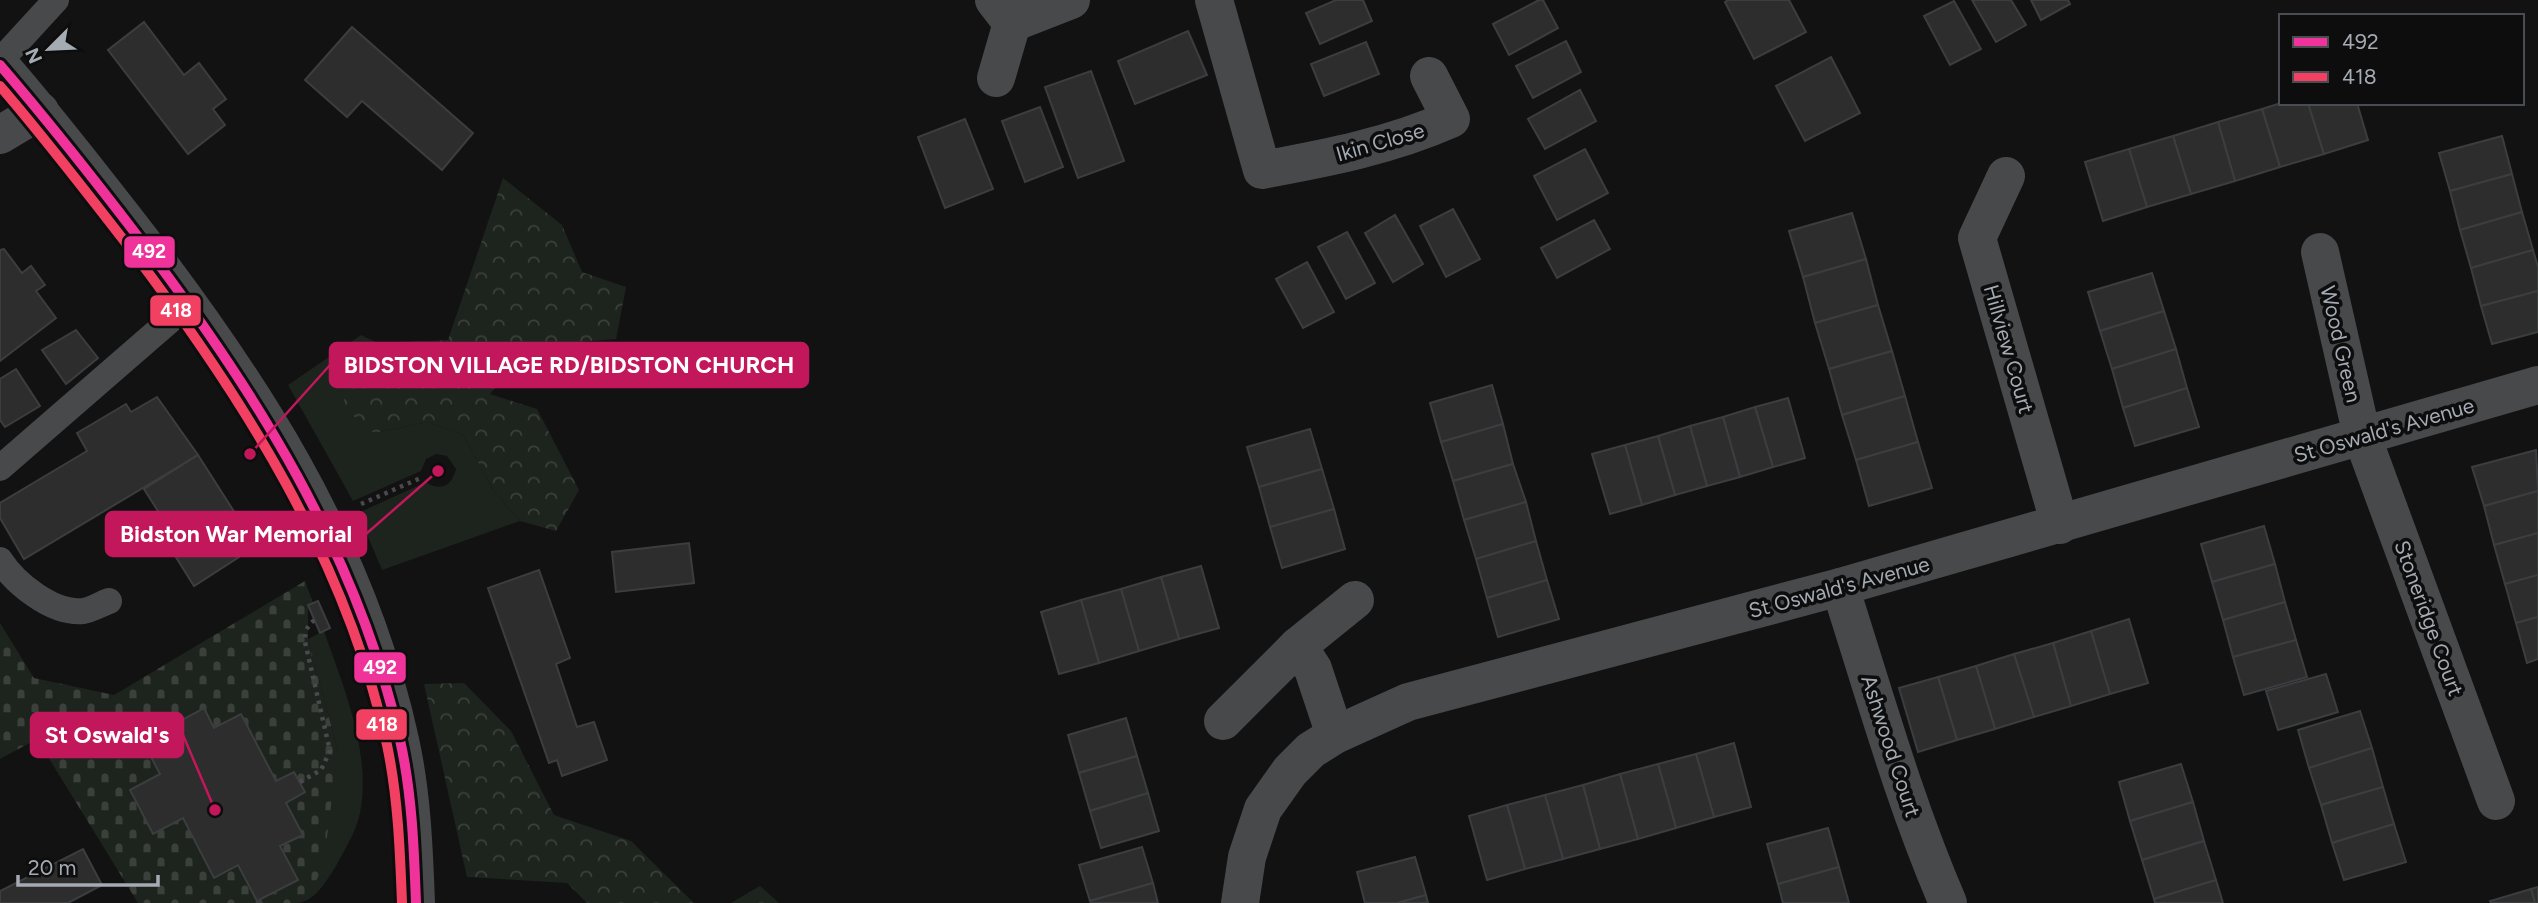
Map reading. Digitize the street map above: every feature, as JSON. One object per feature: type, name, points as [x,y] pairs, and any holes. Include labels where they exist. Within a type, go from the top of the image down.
[{"type":"street","points":[[996,78],[1003,12],[1071,0]]},
{"type":"street","name":"Ikin Close","points":[[1214,0],[1262,170],[1351,153],[1415,135],[1451,119],[1429,76]]},
{"type":"street","points":[[0,63],[190,303],[251,395],[296,471],[328,534],[358,601],[378,659],[400,741],[413,828],[416,903]]},
{"type":"street","points":[[0,135],[40,111]]},
{"type":"street","name":"Hillview Court","points":[[2006,176],[1977,238],[2060,525]]},
{"type":"street","name":"Wood Green","points":[[2320,252],[2362,436]]},
{"type":"street","name":"St Oswald's Avenue","points":[[1240,903],[1247,857],[1263,809],[1290,771],[1311,750],[1335,735],[1408,702],[1840,587],[2538,385]]},
{"type":"street","name":"Stoneridge Court","points":[[2362,436],[2496,801]]},
{"type":"street","name":"Ashwood Court","points":[[1840,587],[1907,797],[1948,903]]},
{"type":"street","points":[[1223,721],[1298,646],[1354,600]]},
{"type":"street","points":[[1298,646],[1313,669],[1335,735]]},
{"type":"lane","points":[[0,63],[56,0]]},
{"type":"lane","points":[[0,468],[190,303]]},
{"type":"lane","points":[[0,560],[19,584],[56,606],[84,611],[109,601]]},
{"type":"path","points":[[362,504],[423,477]]},
{"type":"path","points":[[300,782],[321,770],[330,751],[314,691],[305,633],[309,623],[358,601]]},
{"type":"green space","points":[[503,178],[562,225],[582,272],[626,287],[616,339],[528,346],[490,394],[537,409],[579,490],[556,531],[520,521],[494,491],[463,435],[428,422],[374,433],[345,409],[341,371],[378,343],[448,340]]},
{"type":"green space","points":[[361,335],[378,343],[341,371],[374,433],[428,422],[463,435],[494,491],[520,521],[382,570],[358,513],[426,482],[436,487],[445,486],[452,480],[456,469],[447,456],[436,454],[426,459],[421,471],[353,501],[288,385]]},
{"type":"green space","points":[[305,581],[313,603],[308,605],[308,639],[338,751],[323,868],[308,895],[299,903],[138,903],[37,739],[0,759],[0,623],[34,678],[114,695]]},
{"type":"green space","points":[[324,631],[354,720],[363,790],[356,827],[336,866],[316,894],[299,903],[308,894],[338,751],[308,639]]},
{"type":"green space","points":[[464,683],[511,731],[554,815],[631,841],[694,903],[587,903],[567,883],[467,877],[424,684]]},
{"type":"green space","points":[[760,886],[779,903],[731,903]]},
{"type":"building","points":[[1336,0],[1363,0],[1372,21],[1320,44],[1306,13]]},
{"type":"building","points":[[1543,0],[1558,28],[1509,55],[1493,24]]},
{"type":"building","points":[[1789,0],[1806,32],[1754,59],[1725,2]]},
{"type":"building","points":[[1972,0],[2011,0],[2026,25],[1996,42]]},
{"type":"building","points":[[2031,0],[2068,0],[2070,4],[2041,20]]},
{"type":"building","points":[[1954,1],[1981,49],[1950,65],[1924,16]]},
{"type":"building","points":[[144,22],[184,75],[199,63],[226,99],[213,109],[225,125],[188,154],[108,50]]},
{"type":"building","points":[[352,27],[473,133],[442,170],[362,101],[347,117],[305,80]]},
{"type":"building","points":[[1188,31],[1207,75],[1135,104],[1118,61]]},
{"type":"building","points":[[1566,41],[1581,72],[1533,98],[1516,66]]},
{"type":"building","points":[[1366,42],[1379,74],[1324,96],[1311,64]]},
{"type":"building","points":[[1831,57],[1860,113],[1805,141],[1776,86]]},
{"type":"building","points":[[1091,71],[1124,161],[1078,178],[1045,87]]},
{"type":"building","points":[[1580,90],[1596,121],[1545,149],[1528,119]]},
{"type":"building","points":[[2279,104],[2309,105],[2324,154],[2280,167],[2262,109]]},
{"type":"building","points":[[2309,105],[2358,105],[2368,140],[2324,154]]},
{"type":"building","points":[[1040,107],[1063,167],[1025,182],[1002,121]]},
{"type":"building","points":[[2262,109],[2280,167],[2235,181],[2218,122]]},
{"type":"building","points":[[965,119],[993,189],[945,208],[918,137]]},
{"type":"building","points":[[2218,122],[2235,181],[2191,194],[2173,136]]},
{"type":"building","points":[[2173,136],[2191,194],[2147,207],[2129,149]]},
{"type":"building","points":[[2502,136],[2512,174],[2450,191],[2439,153]]},
{"type":"building","points":[[1585,149],[1608,193],[1557,220],[1534,176]]},
{"type":"building","points":[[2129,149],[2147,207],[2103,221],[2085,162]]},
{"type":"building","points":[[2512,174],[2522,212],[2460,230],[2450,191]]},
{"type":"building","points":[[1453,209],[1480,259],[1446,277],[1420,226]]},
{"type":"building","points":[[2522,212],[2533,250],[2471,268],[2460,230]]},
{"type":"building","points":[[1852,213],[1866,259],[1803,277],[1789,231]]},
{"type":"building","points":[[1395,215],[1423,264],[1393,282],[1365,233]]},
{"type":"building","points":[[1594,220],[1610,249],[1557,278],[1541,248]]},
{"type":"building","points":[[1347,232],[1375,283],[1346,299],[1318,247]]},
{"type":"building","points":[[4,249],[22,273],[31,266],[45,285],[36,291],[56,318],[0,361],[0,250]]},
{"type":"building","points":[[2533,250],[2538,267],[2538,291],[2481,306],[2471,268]]},
{"type":"building","points":[[1866,259],[1878,305],[1815,323],[1803,277]]},
{"type":"building","points":[[1307,262],[1334,312],[1303,328],[1276,279]]},
{"type":"building","points":[[2152,273],[2164,311],[2100,331],[2088,292]]},
{"type":"building","points":[[2538,291],[2538,332],[2492,344],[2481,306]]},
{"type":"building","points":[[1878,305],[1892,351],[1829,369],[1815,323]]},
{"type":"building","points":[[2164,311],[2176,349],[2112,369],[2100,331]]},
{"type":"building","points":[[76,330],[98,358],[66,384],[42,350]]},
{"type":"building","points":[[2176,349],[2187,388],[2123,408],[2112,369]]},
{"type":"building","points":[[1892,351],[1905,396],[1842,415],[1829,369]]},
{"type":"building","points":[[16,369],[40,406],[5,427],[0,420],[0,379]]},
{"type":"building","points":[[1492,385],[1503,424],[1441,442],[1430,403]]},
{"type":"building","points":[[2187,388],[2199,427],[2135,446],[2123,408]]},
{"type":"building","points":[[1905,396],[1918,442],[1856,460],[1842,415]]},
{"type":"building","points":[[157,397],[198,455],[24,559],[0,518],[0,503],[87,451],[77,433],[126,404],[131,412]]},
{"type":"building","points":[[1788,398],[1805,458],[1773,467],[1755,407]]},
{"type":"building","points":[[1755,407],[1773,467],[1740,477],[1723,417]]},
{"type":"building","points":[[1723,417],[1740,477],[1707,486],[1690,426]]},
{"type":"building","points":[[1503,424],[1513,464],[1453,481],[1441,442]]},
{"type":"building","points":[[1690,426],[1707,486],[1675,495],[1658,436]]},
{"type":"building","points":[[1310,429],[1322,469],[1259,487],[1247,447]]},
{"type":"building","points":[[1658,436],[1675,495],[1642,505],[1625,445]]},
{"type":"building","points":[[1918,442],[1932,488],[1869,506],[1856,460]]},
{"type":"building","points":[[1625,445],[1642,505],[1610,514],[1592,454]]},
{"type":"building","points":[[2536,450],[2538,491],[2484,506],[2472,467]]},
{"type":"building","points":[[198,455],[256,546],[194,586],[174,554],[182,549],[144,489]]},
{"type":"building","points":[[1513,464],[1526,502],[1464,520],[1453,481]]},
{"type":"building","points":[[1322,469],[1334,509],[1270,527],[1259,487]]},
{"type":"building","points":[[2538,491],[2538,533],[2494,545],[2484,506]]},
{"type":"building","points":[[1526,502],[1536,541],[1476,559],[1464,520]]},
{"type":"building","points":[[1334,509],[1345,549],[1282,568],[1270,527]]},
{"type":"building","points":[[2264,526],[2275,564],[2212,582],[2201,544]]},
{"type":"building","points":[[2538,533],[2538,575],[2505,584],[2494,545]]},
{"type":"building","points":[[1536,541],[1547,580],[1487,598],[1476,559]]},
{"type":"building","points":[[689,543],[694,583],[616,592],[612,552]]},
{"type":"building","points":[[2275,564],[2285,602],[2223,620],[2212,582]]},
{"type":"building","points":[[1201,566],[1219,628],[1179,639],[1161,577]]},
{"type":"building","points":[[539,570],[570,658],[556,664],[577,727],[594,722],[607,760],[562,776],[557,760],[549,763],[488,588]]},
{"type":"building","points":[[2538,575],[2538,617],[2516,623],[2505,584]]},
{"type":"building","points":[[1161,577],[1179,639],[1139,651],[1121,589]]},
{"type":"building","points":[[1547,580],[1559,619],[1498,637],[1487,598]]},
{"type":"building","points":[[1121,589],[1139,651],[1099,663],[1081,600]]},
{"type":"building","points":[[1081,600],[1099,663],[1059,674],[1041,612]]},
{"type":"building","points":[[318,601],[330,628],[320,633],[308,605]]},
{"type":"building","points":[[2285,602],[2296,640],[2233,657],[2223,620]]},
{"type":"building","points":[[2538,617],[2538,659],[2527,663],[2516,623]]},
{"type":"building","points":[[2129,619],[2148,683],[2110,694],[2091,631]]},
{"type":"building","points":[[2091,631],[2110,694],[2071,706],[2053,643]]},
{"type":"building","points":[[2296,640],[2307,677],[2244,695],[2233,657]]},
{"type":"building","points":[[2053,643],[2071,706],[2034,717],[2014,654]]},
{"type":"building","points":[[2014,654],[2034,717],[1995,729],[1976,666]]},
{"type":"building","points":[[1976,666],[1995,729],[1957,740],[1938,677]]},
{"type":"building","points":[[2326,674],[2338,712],[2278,730],[2266,691]]},
{"type":"building","points":[[1938,677],[1957,740],[1918,752],[1899,688]]},
{"type":"building","points":[[204,708],[214,728],[241,714],[276,781],[294,772],[305,792],[286,803],[303,835],[280,846],[298,880],[257,901],[238,865],[214,878],[183,818],[153,834],[130,790],[160,774],[151,757],[177,744],[169,727]]},
{"type":"building","points":[[2360,711],[2372,748],[2309,768],[2298,730]]},
{"type":"building","points":[[1126,718],[1137,756],[1079,773],[1068,735]]},
{"type":"building","points":[[1734,743],[1751,807],[1714,817],[1696,754]]},
{"type":"building","points":[[2372,748],[2383,787],[2321,805],[2309,768]]},
{"type":"building","points":[[1696,754],[1714,817],[1676,828],[1658,764]]},
{"type":"building","points":[[1137,756],[1148,793],[1090,811],[1079,773]]},
{"type":"building","points":[[1658,764],[1676,828],[1638,839],[1620,774]]},
{"type":"building","points":[[2181,764],[2193,802],[2130,821],[2119,782]]},
{"type":"building","points":[[1620,774],[1638,839],[1600,849],[1583,785]]},
{"type":"building","points":[[1583,785],[1600,849],[1563,859],[1545,795]]},
{"type":"building","points":[[2383,787],[2394,824],[2332,843],[2321,805]]},
{"type":"building","points":[[1148,793],[1159,831],[1101,848],[1090,811]]},
{"type":"building","points":[[1545,795],[1563,859],[1525,869],[1507,805]]},
{"type":"building","points":[[2193,802],[2204,841],[2142,860],[2130,821]]},
{"type":"building","points":[[1507,805],[1525,869],[1487,880],[1469,816]]},
{"type":"building","points":[[2394,824],[2406,862],[2344,880],[2332,843]]},
{"type":"building","points":[[1828,828],[1839,867],[1778,884],[1767,844]]},
{"type":"building","points":[[2204,841],[2216,880],[2154,899],[2142,860]]},
{"type":"building","points":[[1142,847],[1153,883],[1090,901],[1079,865]]},
{"type":"building","points":[[83,849],[102,885],[68,903],[0,903],[0,891]]},
{"type":"building","points":[[1415,857],[1426,895],[1397,903],[1365,903],[1357,872]]},
{"type":"building","points":[[1839,867],[1849,903],[1783,903],[1778,884]]},
{"type":"building","points":[[2216,880],[2223,903],[2155,903],[2154,899]]},
{"type":"building","points":[[1153,883],[1158,903],[1090,901]]},
{"type":"building","points":[[2538,887],[2538,903],[2535,903],[2531,889]]},
{"type":"building","points":[[2531,889],[2535,903],[2490,901]]},
{"type":"building","points":[[1426,895],[1428,903],[1397,903]]},
{"type":"transit line","name":"492","points":[[0,65],[122,216],[223,354],[297,476],[329,539],[357,604],[381,671],[400,740],[410,801],[416,903]]},
{"type":"transit line","name":"418","points":[[0,86],[129,247],[212,362],[250,421],[317,545],[369,676],[387,745],[396,804],[402,903]]},
{"type":"place","name":"BIDSTON VILLAGE RD/BIDSTON CHURCH","points":[[250,454]]},
{"type":"place","name":"Bidston War Memorial","points":[[438,471]]},
{"type":"place","name":"St Oswald's","points":[[215,810]]}]
